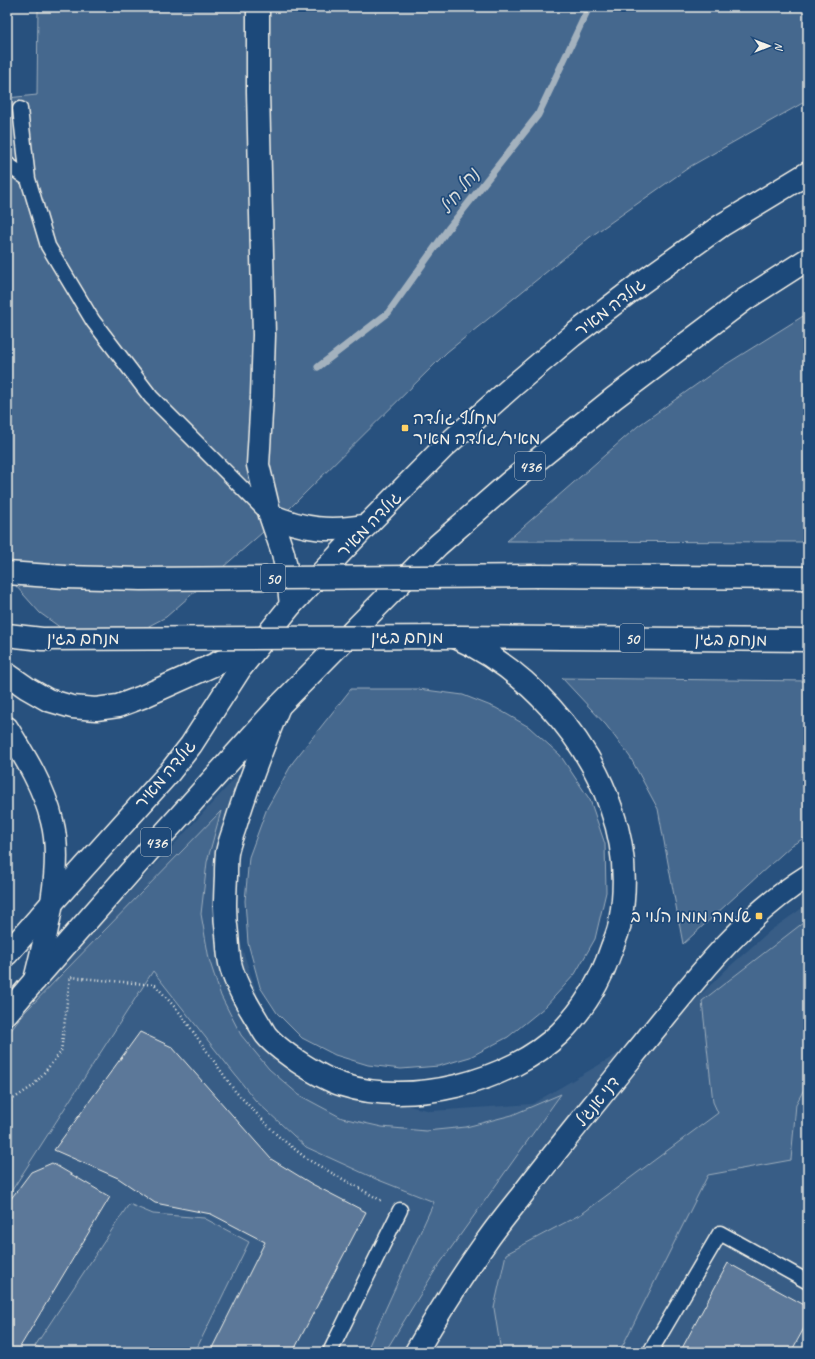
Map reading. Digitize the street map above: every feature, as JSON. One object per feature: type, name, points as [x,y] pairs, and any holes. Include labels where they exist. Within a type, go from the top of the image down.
[{"type":"main road","points":[[258,7],[258,92],[264,335],[258,465],[270,515],[283,553],[291,605]]},
{"type":"main road","name":"גולדה מאיר","points":[[7,954],[169,773],[191,745],[225,691],[258,645],[291,605],[367,525],[444,448],[513,386],[572,336],[641,283],[722,225],[808,173]]},
{"type":"main road","name":"436","points":[[35,980],[279,706],[438,545],[510,482],[614,398],[738,305],[808,260]]},
{"type":"main road","points":[[270,515],[289,523],[318,529],[344,529],[367,525]]},
{"type":"main road","name":"50","points":[[7,573],[65,577],[141,579],[538,576],[808,578]]},
{"type":"main road","name":"מנחם בגין","points":[[7,635],[42,639],[455,636],[808,640]]},
{"type":"main road","points":[[279,706],[247,786],[227,854],[224,912],[230,966],[250,1008],[266,1035],[289,1056],[317,1074],[344,1086],[366,1090],[398,1093],[437,1090],[471,1083],[500,1072],[531,1056],[560,1033],[586,1003],[606,965],[620,924],[624,877],[618,829],[605,789],[577,740],[546,703],[523,681],[496,659],[470,643],[455,636]]},
{"type":"main road","points":[[7,674],[48,700],[72,707],[96,709],[118,706],[142,697],[258,645]]},
{"type":"main road","points":[[7,728],[40,784],[53,822],[56,851],[55,880],[44,942],[35,980],[7,1013]]},
{"type":"main road","name":"דני אנג'ל","points":[[416,1352],[429,1329],[486,1242],[562,1143],[709,964],[745,926],[767,906],[789,888],[808,876]]},
{"type":"lane","points":[[20,109],[28,179],[48,246],[93,321],[151,397],[270,515]]},
{"type":"lane","points":[[7,164],[28,179]]},
{"type":"lane","points":[[330,1352],[400,1210]]},
{"type":"lane","points":[[650,1352],[720,1233],[808,1282]]},
{"type":"path","points":[[7,1103],[34,1086],[61,1052],[70,977],[155,985],[180,1013],[235,1092],[277,1135],[307,1160],[400,1210]]},
{"type":"shaded area","points":[[38,7],[808,7],[808,100],[691,166],[590,237],[447,352],[287,511],[166,617],[132,635],[68,633],[40,613],[7,576],[7,98],[37,95]]},
{"type":"shaded area","points":[[808,313],[808,542],[507,541],[638,426],[717,370]]},
{"type":"shaded area","points":[[562,678],[808,681],[808,836],[792,845],[683,944],[658,809],[630,757],[606,725]]},
{"type":"shaded area","points":[[351,689],[418,689],[463,695],[496,708],[529,727],[560,755],[590,800],[605,844],[606,892],[595,939],[575,974],[545,1007],[508,1037],[470,1057],[439,1066],[401,1069],[368,1065],[335,1055],[302,1038],[277,1013],[260,987],[248,943],[245,901],[249,857],[267,808],[293,762]]},
{"type":"shaded area","points":[[240,773],[233,859],[240,942],[266,1021],[345,1092],[431,1111],[532,1104],[674,1021],[730,966],[771,930],[808,904],[808,1352],[7,1352],[7,1032],[57,971]]},
{"type":"shaded area","points":[[221,811],[207,862],[201,914],[209,959],[221,996],[241,1035],[269,1069],[299,1095],[342,1118],[382,1127],[426,1131],[466,1127],[512,1115],[561,1094],[436,1269],[385,1352],[366,1352],[434,1202],[376,1179],[306,1147],[255,1100],[153,971],[7,1198],[7,1036],[24,1013]]},
{"type":"shaded area","points":[[808,919],[808,1082],[796,1104],[791,1160],[708,1175],[623,1345],[614,1352],[501,1352],[494,1308],[506,1254],[583,1213],[718,1113],[713,1102],[702,1001]]},
{"type":"shaded area","points":[[129,1204],[153,1214],[204,1218],[249,1242],[195,1352],[52,1352],[35,1346]]},
{"type":"building","points":[[140,1032],[172,1047],[271,1159],[312,1184],[366,1212],[293,1352],[210,1352],[265,1242],[211,1214],[155,1203],[118,1178],[54,1150]]},
{"type":"building","points":[[52,1163],[110,1197],[17,1352],[7,1352],[7,1204],[31,1172]]},
{"type":"building","points":[[728,1263],[808,1307],[808,1321],[791,1352],[680,1352]]},
{"type":"waterway","name":"נחל חיל","points":[[318,367],[388,313],[448,229],[538,115],[589,7]]},
{"type":"place","name":"מחלף גולדה מאיר/גולדה מאיר","points":[[405,428]]},
{"type":"place","name":"שלמה מומו הלוי ב","points":[[759,916]]}]
